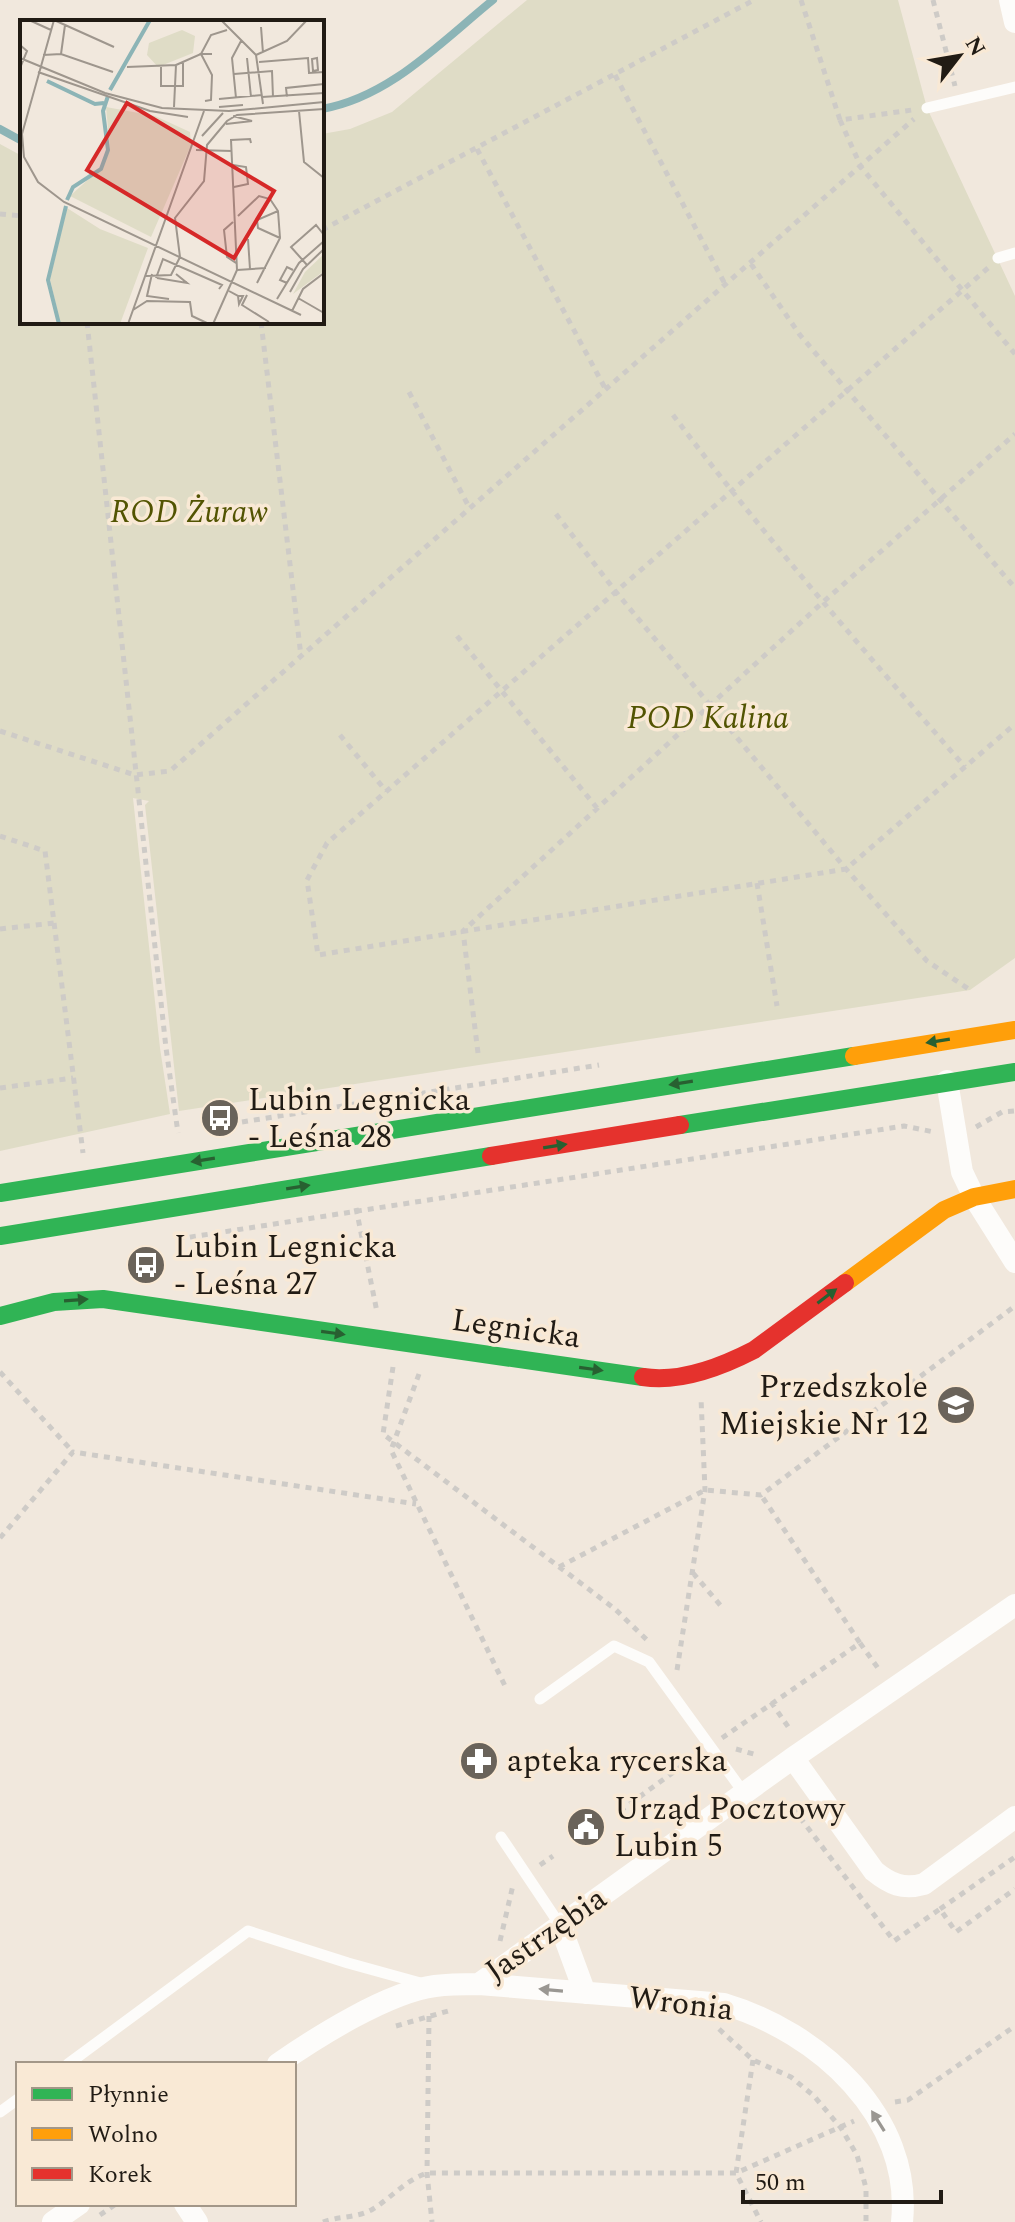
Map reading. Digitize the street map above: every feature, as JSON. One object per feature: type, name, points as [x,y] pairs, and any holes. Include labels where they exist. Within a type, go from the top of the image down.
[{"type":"main road","points":[[0,1193],[1015,1030]]},
{"type":"main road","points":[[0,1236],[1015,1072]]},
{"type":"main road","name":"Legnicka","points":[[0,1316],[54,1302],[103,1299],[655,1379],[695,1374],[726,1365],[754,1350],[944,1210],[974,1197],[1015,1189]]},
{"type":"street","points":[[1010,0],[1015,22]]},
{"type":"street","points":[[947,1081],[962,1172],[1015,1262]]},
{"type":"street","name":"Jastrzębia","points":[[281,2062],[305,2045],[390,2000],[432,1986],[479,1984],[560,1925],[752,1801],[794,1748],[1015,1605]]},
{"type":"street","points":[[794,1748],[874,1871],[888,1883],[909,1888],[924,1884],[1015,1817]]},
{"type":"street","points":[[560,1925],[585,1993]]},
{"type":"street","name":"Wronia","points":[[479,1984],[724,2004],[784,2029],[825,2056],[856,2088],[887,2136],[898,2162],[903,2187],[902,2222]]},
{"type":"street","points":[[53,2222],[76,2206]]},
{"type":"lane","points":[[927,108],[1015,87]]},
{"type":"lane","points":[[998,258],[1015,253]]},
{"type":"lane","points":[[540,1699],[614,1646],[649,1662],[715,1742],[752,1801]]},
{"type":"lane","points":[[501,1837],[560,1925]]},
{"type":"lane","points":[[71,2062],[248,1931],[432,1986]]},
{"type":"path","points":[[324,229],[754,0]]},
{"type":"path","points":[[801,0],[840,120],[861,167],[1015,354]]},
{"type":"path","points":[[933,0],[958,99]]},
{"type":"path","points":[[615,75],[726,286]]},
{"type":"path","points":[[840,120],[927,108]]},
{"type":"path","points":[[0,731],[135,775],[170,771],[927,108]]},
{"type":"path","points":[[477,149],[606,390]]},
{"type":"path","points":[[0,214],[20,216]]},
{"type":"path","points":[[998,258],[963,293],[327,843],[307,880],[318,955],[846,869],[1015,724]]},
{"type":"path","points":[[751,264],[800,335],[1015,588]]},
{"type":"path","points":[[87,324],[135,775],[178,1133]]},
{"type":"path","points":[[261,324],[301,656]]},
{"type":"path","points":[[409,392],[470,509]]},
{"type":"path","points":[[673,415],[731,493],[822,603],[965,767]]},
{"type":"path","points":[[463,931],[822,603],[1015,434]]},
{"type":"path","points":[[556,514],[616,592],[846,869],[927,961],[970,990]]},
{"type":"path","points":[[457,636],[597,808]]},
{"type":"path","points":[[340,735],[386,791]]},
{"type":"path","points":[[0,836],[45,851],[85,1162]]},
{"type":"path","points":[[757,883],[777,1006]]},
{"type":"path","points":[[0,929],[54,923]]},
{"type":"path","points":[[463,931],[478,1053]]},
{"type":"path","points":[[0,1088],[73,1078]]},
{"type":"path","points":[[340,1105],[345,1137]]},
{"type":"path","points":[[171,1240],[904,1126],[931,1132],[955,1131],[975,1127],[1002,1112],[1015,1111]]},
{"type":"path","points":[[352,1179],[377,1316],[374,1339]]},
{"type":"path","points":[[559,1567],[705,1490],[761,1495],[1015,1306]]},
{"type":"path","points":[[394,1361],[383,1434],[615,1609],[653,1645]]},
{"type":"path","points":[[423,1365],[391,1450],[506,1688]]},
{"type":"path","points":[[0,1372],[73,1452],[416,1504]]},
{"type":"path","points":[[669,1665],[676,1675],[705,1490],[701,1393]]},
{"type":"path","points":[[0,1538],[73,1452]]},
{"type":"path","points":[[761,1495],[883,1676]]},
{"type":"path","points":[[692,1573],[721,1606]]},
{"type":"path","points":[[620,1811],[771,1702],[860,1643]]},
{"type":"path","points":[[771,1702],[794,1748]]},
{"type":"path","points":[[715,1742],[761,1756]]},
{"type":"path","points":[[752,1801],[777,1804],[795,1811],[894,1941],[1015,1857]]},
{"type":"path","points":[[499,1947],[511,1886],[526,1875]]},
{"type":"path","points":[[940,1909],[956,1932],[1015,1889]]},
{"type":"path","points":[[386,2031],[456,2009]]},
{"type":"path","points":[[429,2016],[427,2173],[432,2222]]},
{"type":"path","points":[[714,2025],[753,2060],[791,2077],[814,2096],[841,2128],[857,2155],[866,2188],[866,2222]]},
{"type":"path","points":[[896,2112],[890,2102],[908,2100],[1015,2026]]},
{"type":"path","points":[[753,2060],[736,2173],[761,2222]]},
{"type":"path","points":[[323,2222],[360,2215],[415,2177],[427,2173],[736,2173],[872,2112]]},
{"type":"green space","points":[[527,0],[898,0],[927,108],[1015,296],[1015,958],[970,990],[179,1111],[145,805],[149,801],[133,798],[170,1114],[0,1151],[0,144],[20,155],[20,324],[324,324],[324,134],[350,129],[392,112]]},
{"type":"waterway","points":[[324,109],[370,93],[414,66],[493,0]]},
{"type":"waterway","points":[[0,129],[20,140]]},
{"type":"traffic: fast","points":[[0,1193],[854,1056]]},
{"type":"traffic: fast","points":[[680,1125],[1015,1072]]},
{"type":"traffic: fast","points":[[0,1236],[491,1156]]},
{"type":"traffic: fast","points":[[0,1316],[54,1302],[103,1299],[643,1377]]},
{"type":"traffic: slow","points":[[854,1056],[1015,1030]]},
{"type":"traffic: slow","points":[[845,1283],[944,1210],[974,1197],[1015,1189]]},
{"type":"traffic: jam","points":[[491,1156],[680,1125]]},
{"type":"traffic: jam","points":[[643,1377],[686,1376],[714,1368],[754,1350],[845,1283]]},
{"type":"place","name":"Lubin Legnicka - Leśna 28","points":[[220,1118]]},
{"type":"place","name":"Lubin Legnicka - Leśna 27","points":[[146,1265]]},
{"type":"place","name":"Przedszkole Miejskie Nr 12","points":[[956,1405]]},
{"type":"place","name":"apteka rycerska","points":[[479,1761]]},
{"type":"place","name":"Urząd Pocztowy Lubin 5","points":[[586,1827]]},
{"type":"park label","name":"ROD Żuraw","points":[[189,512]]},
{"type":"park label","name":"POD Kalina","points":[[708,718]]}]
